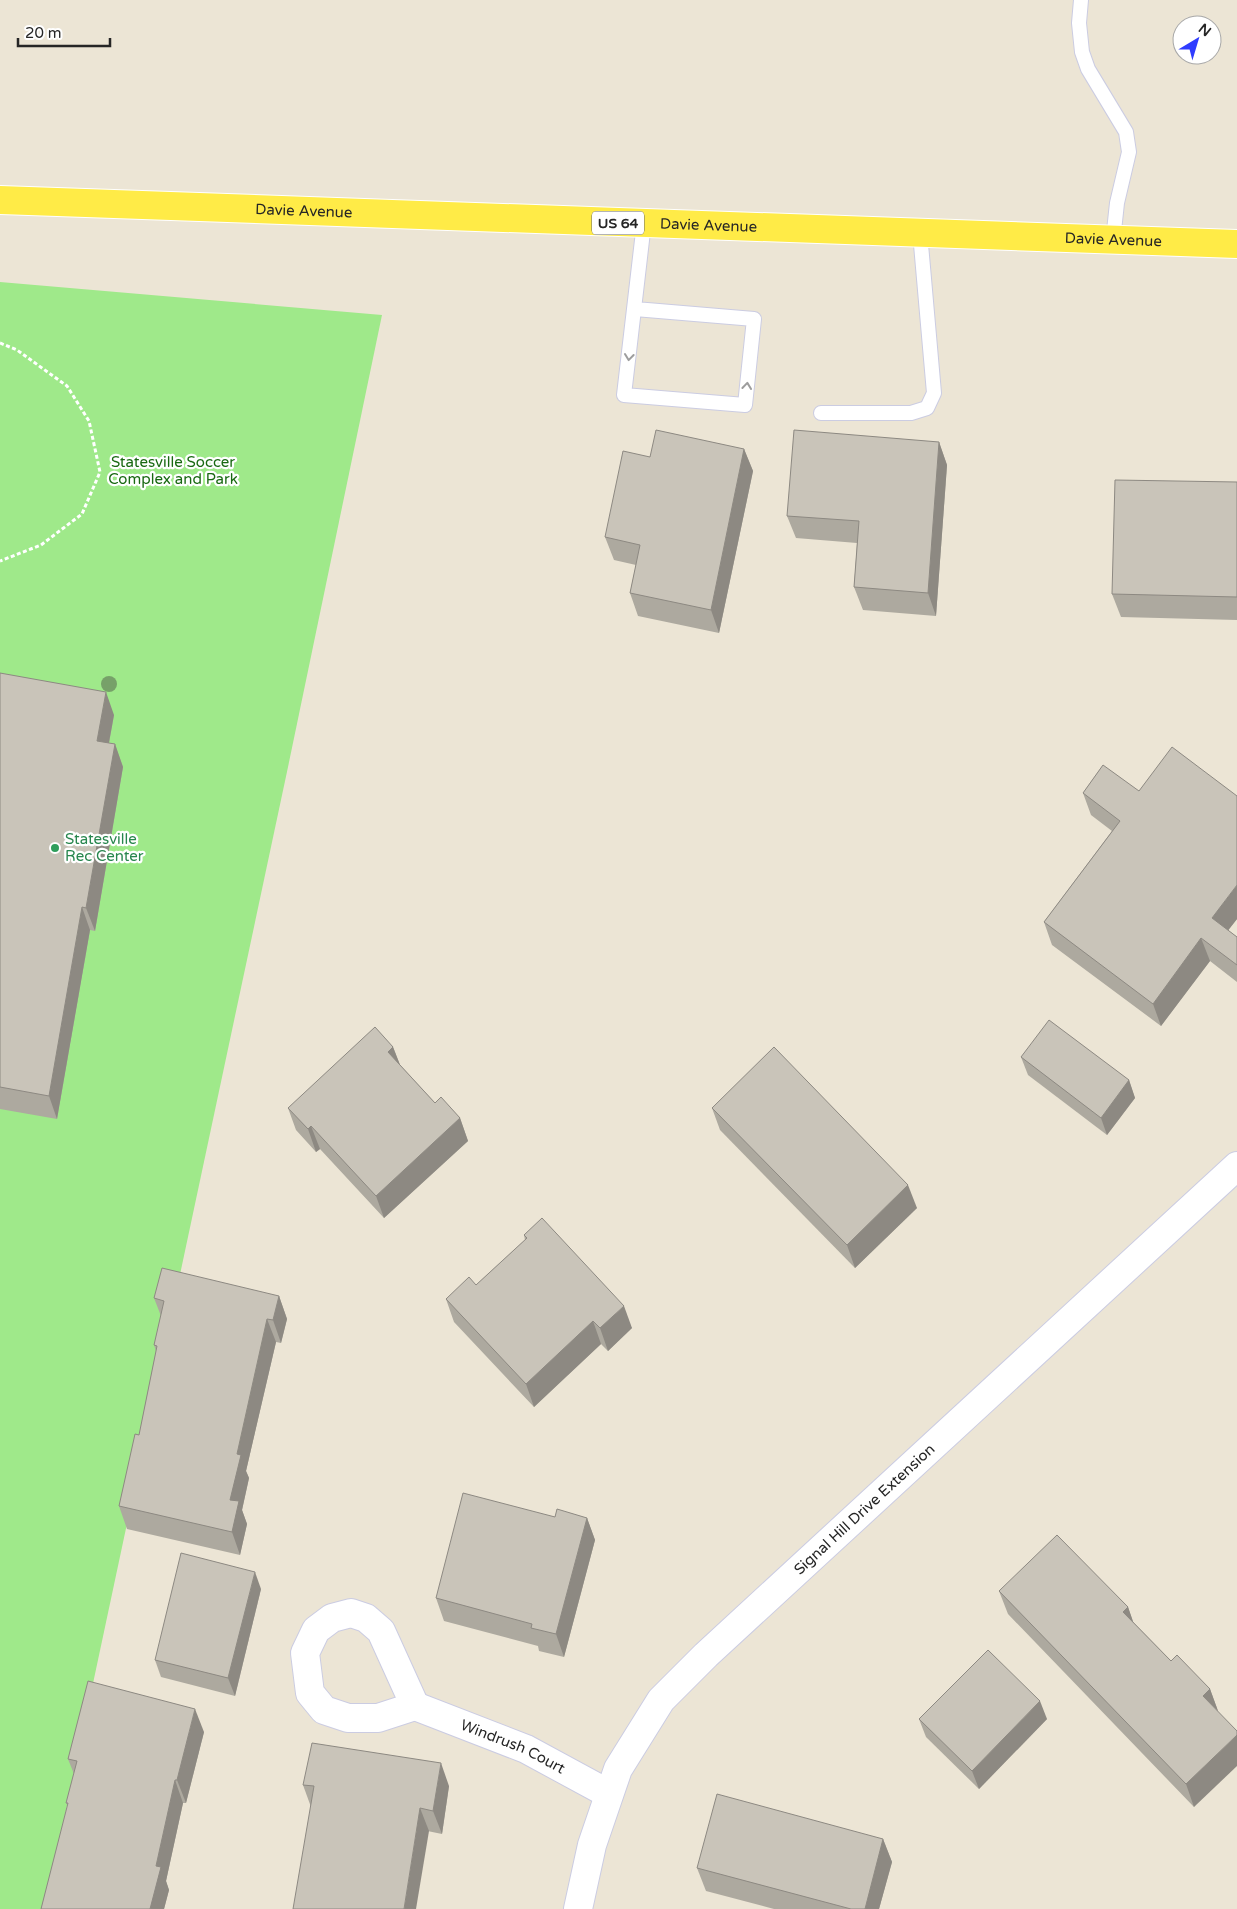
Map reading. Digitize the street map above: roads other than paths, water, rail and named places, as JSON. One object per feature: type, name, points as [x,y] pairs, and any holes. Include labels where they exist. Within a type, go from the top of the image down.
[{"type":"main road","name":"Davie Avenue","points":[[0,200],[1237,244]]},
{"type":"street","name":"Signal Hill Drive Extension","points":[[578,1909],[592,1845],[618,1769],[661,1700],[726,1636],[1237,1166]]},
{"type":"street","name":"Windrush Court","points":[[415,1706],[526,1749],[609,1794]]},
{"type":"lane","points":[[1081,0],[1079,23],[1082,52],[1088,69],[1126,132],[1129,152],[1116,203],[1113,240]]},
{"type":"lane","points":[[634,308],[754,319],[745,406],[624,395],[634,308],[644,223]]},
{"type":"lane","points":[[821,412],[911,413],[927,408],[934,393],[920,233]]},
{"type":"place","name":"Statesville Rec Center","points":[[55,848]]},
{"type":"park label","name":"Statesville Soccer Complex and Park","points":[[173,470]]}]
